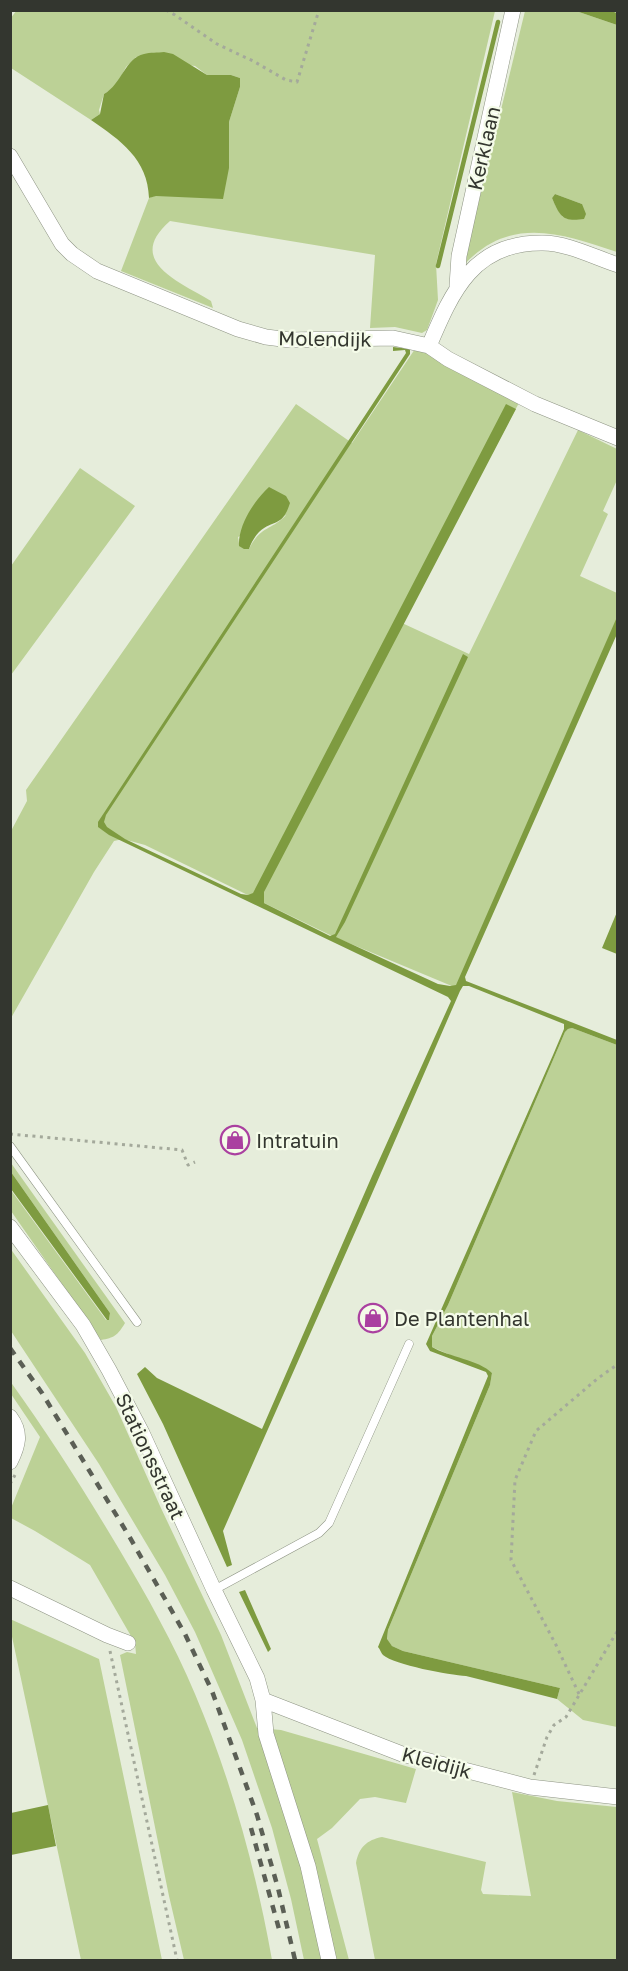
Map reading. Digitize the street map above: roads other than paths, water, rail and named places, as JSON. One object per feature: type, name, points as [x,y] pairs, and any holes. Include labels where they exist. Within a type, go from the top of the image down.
[{"type":"street","name":"Kerklaan","points":[[457,286],[459,256],[513,10]]},
{"type":"street","name":"Molendijk","points":[[10,156],[62,244],[97,271],[238,329],[267,337],[290,340],[393,338],[429,346],[535,404],[618,438]]},
{"type":"street","points":[[429,346],[448,301],[457,286],[481,263],[499,252],[519,246],[544,243],[618,265]]},
{"type":"street","name":"Stationsstraat","points":[[10,1227],[83,1325],[110,1370],[257,1678],[263,1700],[266,1734],[308,1866],[329,1960]]},
{"type":"street","points":[[10,1417],[18,1433],[19,1444],[10,1462]]},
{"type":"street","points":[[10,1588],[128,1643]]},
{"type":"street","name":"Kleidijk","points":[[263,1700],[402,1754],[530,1787],[618,1797]]},
{"type":"lane","points":[[10,1146],[137,1322]]},
{"type":"lane","points":[[214,1590],[319,1533],[329,1523],[409,1344]]},
{"type":"waterway","points":[[438,266],[498,22]]},
{"type":"railway","points":[[10,1348],[42,1393],[129,1536],[185,1634],[212,1691],[257,1815],[278,1888],[295,1960]]},
{"type":"railway","points":[[251,1828],[279,1929]]},
{"type":"place","name":"Intratuin","points":[[235,1140]]},
{"type":"place","name":"De Plantenhal","points":[[373,1318]]}]
